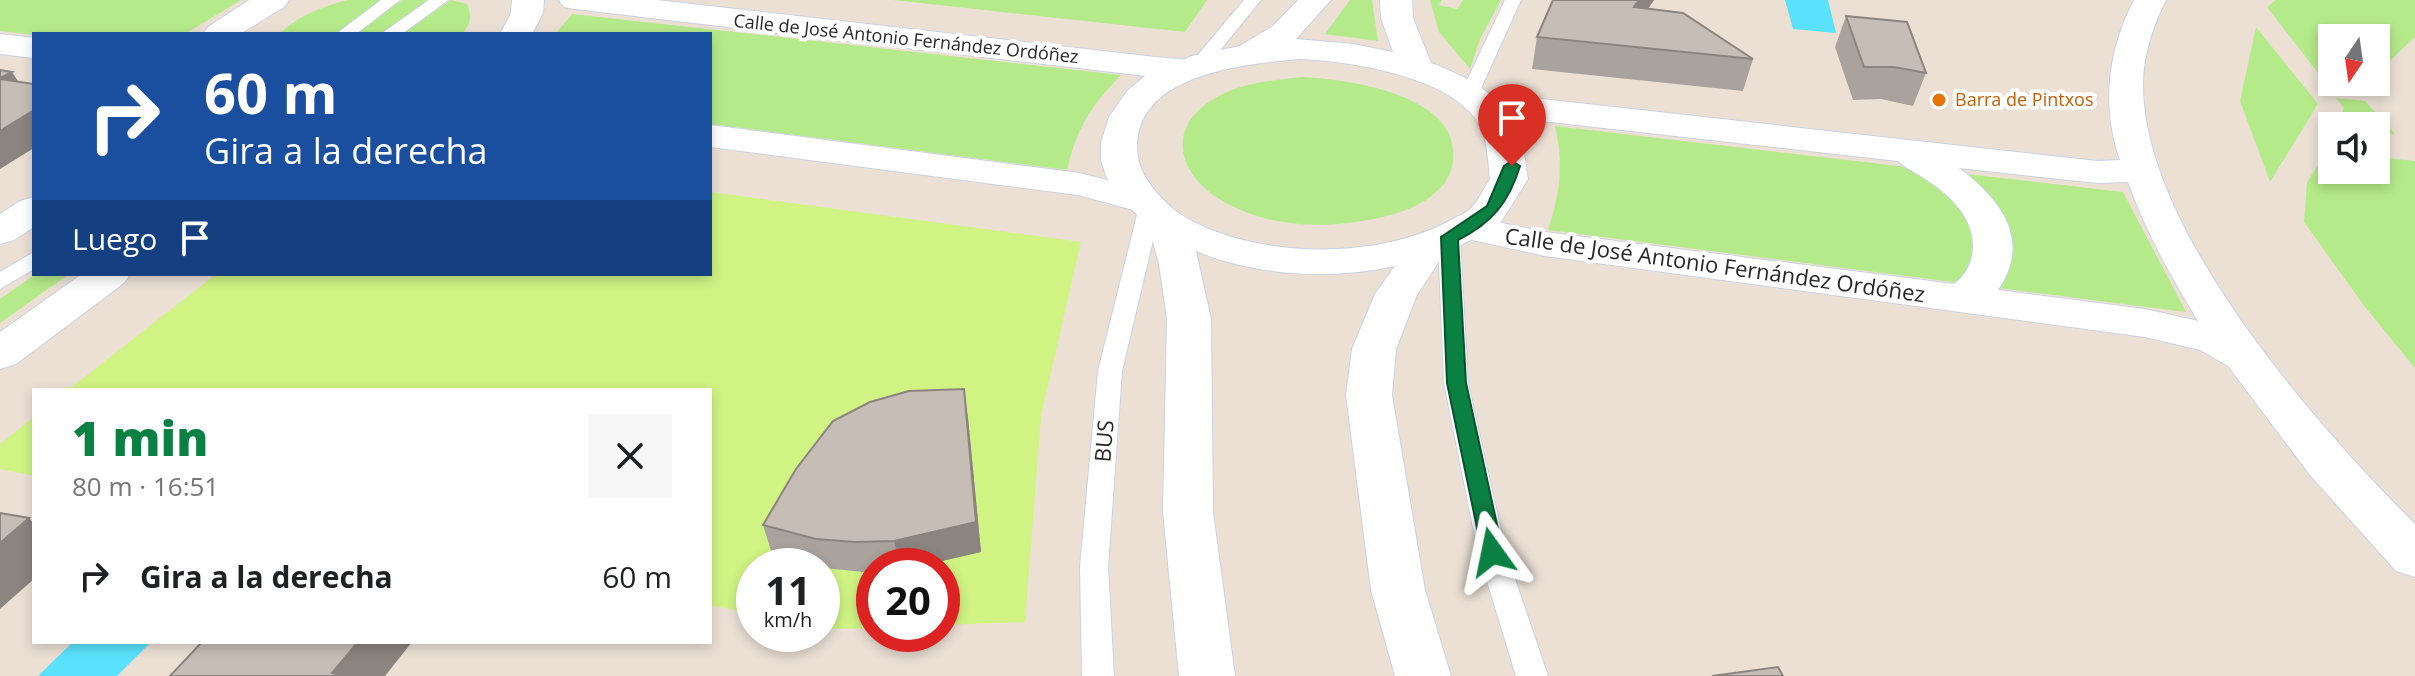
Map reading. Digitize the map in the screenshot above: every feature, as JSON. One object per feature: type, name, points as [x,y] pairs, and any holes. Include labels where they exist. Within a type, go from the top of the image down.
[{"type":"street","points":[[222,32],[273,0]]},
{"type":"street","points":[[517,32],[527,13],[528,0]]},
{"type":"street","name":"Calle de José Antonio Fernández Ordóñez","points":[[575,0],[1155,67],[1194,67]]},
{"type":"street","points":[[1251,52],[1284,33],[1315,0]]},
{"type":"street","points":[[1396,0],[1397,18],[1416,68]]},
{"type":"street","points":[[2150,0],[2136,25],[2126,75],[2131,133],[2141,167],[2171,237],[2204,296],[2244,356],[2355,497],[2415,557]]},
{"type":"street","points":[[0,44],[32,48]]},
{"type":"street","points":[[1207,676],[1188,512],[1189,319],[1180,264],[1151,212],[1119,169],[1117,139],[1130,111],[1143,96],[1194,67],[1251,52],[1335,50],[1416,68],[1474,99],[1497,124],[1507,144],[1512,166],[1505,188],[1493,209],[1449,238],[1396,294],[1374,349],[1369,395],[1398,590],[1423,676]]},
{"type":"street","points":[[1474,99],[2097,172],[2141,167]]},
{"type":"street","points":[[712,136],[1079,184],[1151,212],[1211,245],[1264,259],[1321,264],[1377,260],[1449,238]]},
{"type":"street","points":[[1899,151],[1947,174],[1983,214],[1991,232],[1993,258],[1985,280],[1962,300]]},
{"type":"street","points":[[0,232],[32,210]]},
{"type":"street","name":"Calle de José Antonio Fernández Ordóñez","points":[[1449,238],[1545,244],[2187,331],[2214,339],[2244,356]]},
{"type":"street","points":[[0,354],[106,276]]},
{"type":"lane","points":[[348,32],[392,0]]},
{"type":"lane","points":[[393,32],[440,0]]},
{"type":"lane","points":[[1194,67],[1226,35],[1253,0]]},
{"type":"lane","points":[[1474,99],[1513,0]]},
{"type":"lane","name":"BUS","points":[[1098,676],[1094,567],[1110,371],[1151,212]]},
{"type":"lane","points":[[1449,238],[1456,383],[1492,552],[1532,676]]},
{"type":"lane","points":[[0,282],[32,260]]},
{"type":"green space","points":[[0,0],[241,0],[188,32],[32,32],[32,35],[0,31]]},
{"type":"green space","points":[[347,0],[381,0],[338,32],[282,32],[320,9]]},
{"type":"green space","points":[[402,0],[430,0],[384,32],[357,32]]},
{"type":"green space","points":[[451,0],[467,4],[470,20],[463,32],[405,32]]},
{"type":"green space","points":[[893,0],[1207,0],[1185,32]]},
{"type":"green space","points":[[1350,0],[1372,0],[1378,41],[1325,34]]},
{"type":"green space","points":[[1430,0],[1442,0],[1439,5],[1457,9],[1463,0],[1501,0],[1480,39],[1470,69],[1439,32]]},
{"type":"green space","points":[[2276,0],[2415,0],[2415,37],[2390,61],[2390,24],[2318,24],[2318,73],[2267,7]]},
{"type":"green space","points":[[572,14],[1121,75],[1086,118],[1075,141],[1067,170],[712,124],[712,32],[557,32]]},
{"type":"green space","points":[[2256,27],[2318,104],[2270,182],[2240,101]]},
{"type":"green space","points":[[1302,77],[1375,88],[1402,96],[1425,109],[1443,125],[1453,145],[1451,170],[1442,186],[1426,200],[1399,213],[1329,225],[1268,219],[1230,205],[1211,193],[1187,165],[1183,149],[1184,134],[1191,119],[1205,105],[1234,89]]},
{"type":"green space","points":[[2336,98],[2365,101],[2375,112],[2342,112],[2344,108]]},
{"type":"green space","points":[[1555,126],[2123,192],[2186,312],[1548,230],[1559,179]]},
{"type":"green space","points":[[2390,158],[2415,161],[2415,368],[2365,307],[2304,222],[2307,182],[2318,166],[2318,184],[2390,184]]},
{"type":"green space","points":[[712,192],[1081,242],[1041,416],[1025,622],[960,624],[960,548],[856,548],[856,628],[840,629],[840,548],[736,548],[736,610],[712,605],[712,388],[71,388],[213,276],[712,276]]},
{"type":"green space","points":[[33,276],[66,276],[0,323],[0,299]]},
{"type":"green space","points":[[32,419],[32,476],[0,469],[0,444]]},
{"type":"water","points":[[1785,0],[1828,0],[1836,33],[1793,29]]},
{"type":"water","points":[[71,644],[149,644],[117,676],[38,676]]},
{"type":"building","points":[[1553,0],[1639,0],[1634,7],[1683,13],[1753,59],[1537,37]]},
{"type":"building","points":[[1846,16],[1907,22],[1926,73],[1894,67],[1864,67]]},
{"type":"building","points":[[0,70],[12,72],[0,78]]},
{"type":"building","points":[[0,79],[32,84],[32,111],[0,131]]},
{"type":"building","points":[[964,389],[976,522],[894,541],[855,542],[816,539],[763,525],[796,469],[833,421],[870,402],[909,391]]},
{"type":"building","points":[[0,513],[29,518],[0,543]]},
{"type":"building","points":[[200,644],[356,644],[332,673],[343,676],[170,676]]},
{"type":"building","points":[[1778,667],[1783,676],[1712,676]]},
{"type":"place","name":"Barra de Pintxos","points":[[1939,100]]},
{"type":"route","points":[[1492,552],[1456,383],[1449,237],[1468,228],[1493,209],[1505,188],[1512,166]]}]
